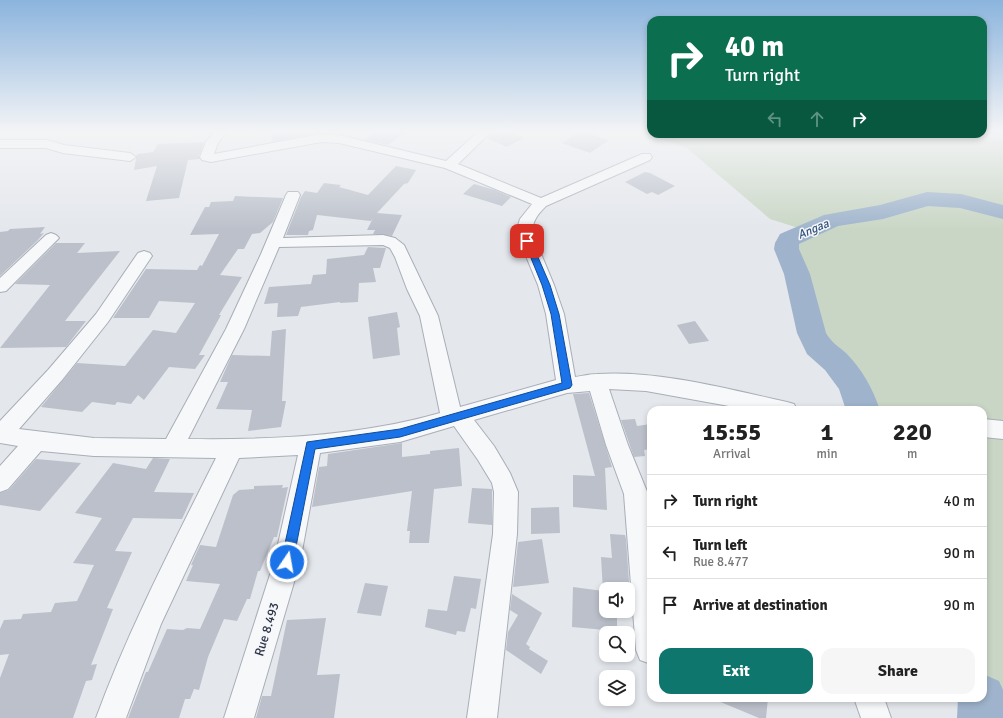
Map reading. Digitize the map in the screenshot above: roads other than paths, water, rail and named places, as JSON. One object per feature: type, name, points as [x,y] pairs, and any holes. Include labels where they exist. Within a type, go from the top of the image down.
[{"type":"street","points":[[449,164],[541,203]]},
{"type":"street","points":[[567,385],[555,314],[546,285],[524,232],[524,224],[530,212],[541,203],[631,164]]},
{"type":"street","points":[[172,449],[235,329],[293,194]]},
{"type":"street","points":[[0,287],[51,238]]},
{"type":"street","points":[[273,243],[383,240],[390,241],[396,245],[403,257],[415,289],[429,316],[455,417],[486,453],[502,480],[506,492],[505,534],[482,718]]},
{"type":"street","points":[[1,434],[55,375],[102,318],[144,256]]},
{"type":"street","points":[[597,381],[617,445],[636,494],[647,617]]},
{"type":"street","points":[[1,434],[36,441],[94,447],[232,449],[311,445],[400,433],[567,385],[597,381],[646,383],[725,396],[750,406]]},
{"type":"street","points":[[987,428],[1003,430]]},
{"type":"street","points":[[0,482],[36,441]]},
{"type":"street","name":"Rue 8.493","points":[[239,718],[287,562],[311,445]]},
{"type":"street","points":[[111,718],[122,682],[157,605],[232,449]]},
{"type":"street","points":[[870,702],[876,718]]},
{"type":"waterway","name":"Angaa","points":[[862,406],[850,380],[836,362],[818,346],[811,333],[805,314],[793,260],[786,246],[789,239],[832,220],[883,212],[927,199],[961,201],[1003,212]]},
{"type":"waterway","name":"Angaa","points":[[982,702],[982,718]]}]
